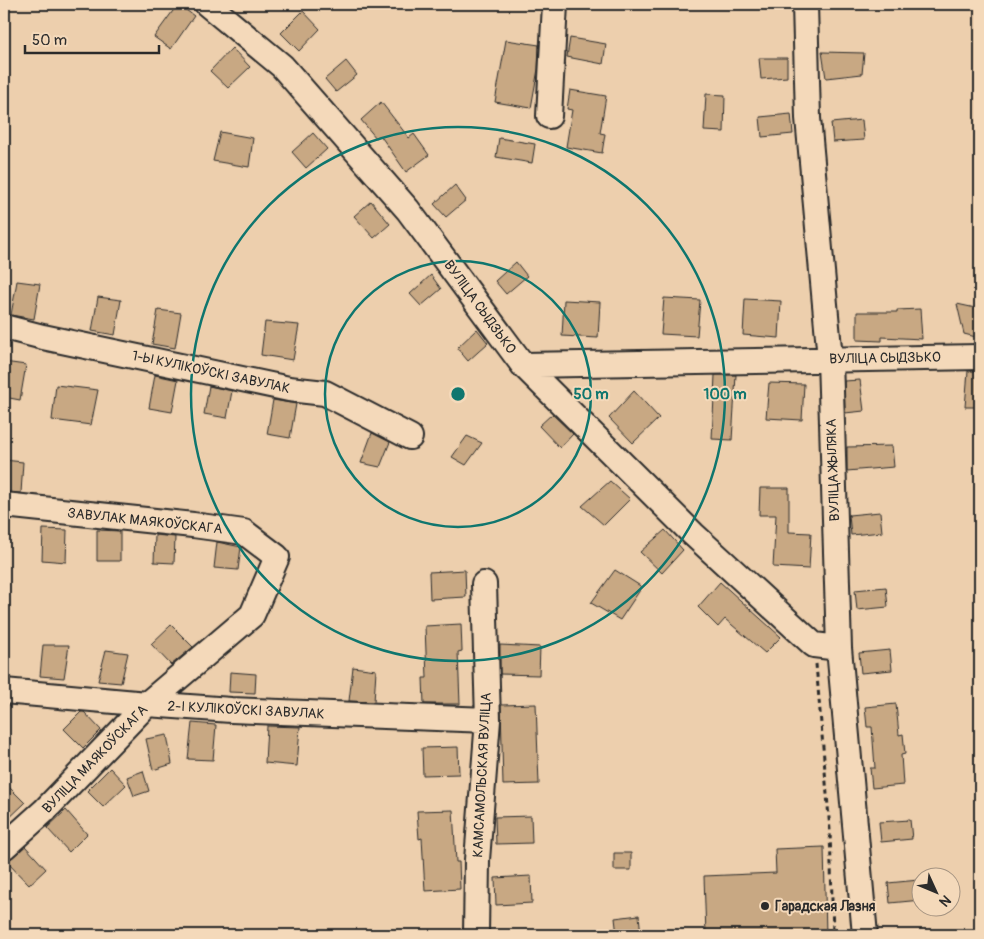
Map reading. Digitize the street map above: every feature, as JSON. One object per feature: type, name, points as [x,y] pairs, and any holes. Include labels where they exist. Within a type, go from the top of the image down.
[{"type":"street","name":"ВУЛІЦА СЫДЗЬКО","points":[[207,4],[282,66],[408,210],[523,366],[980,357]]},
{"type":"street","points":[[549,116],[555,4]]},
{"type":"street","name":"ВУЛІЦА ЖЫЛЯКА","points":[[805,4],[808,118],[830,359],[839,648],[865,935]]},
{"type":"street","name":"1-Ы КУЛІКОЎСКІ ЗАВУЛАК","points":[[4,327],[289,389],[325,393],[410,437]]},
{"type":"street","points":[[523,366],[694,534],[814,645],[839,648]]},
{"type":"street","name":"ЗАВУЛАК МАЯКОЎСКАГА","points":[[4,505],[244,532],[278,557]]},
{"type":"street","name":"ВУЛІЦА МАЯКОЎСКАГА","points":[[4,847],[44,811],[147,704],[252,615],[278,557]]},
{"type":"street","name":"КАМСАМОЛЬСКАЯ ВУЛІЦА","points":[[476,935],[477,860],[488,720],[484,584]]},
{"type":"street","name":"2-І КУЛІКОЎСКІ ЗАВУЛАК","points":[[4,691],[147,704],[241,710],[488,720]]},
{"type":"path","points":[[814,645],[830,830],[833,935]]},
{"type":"building","points":[[178,4],[194,16],[171,49],[154,37]]},
{"type":"building","points":[[303,11],[320,29],[299,51],[281,33]]},
{"type":"building","points":[[570,38],[606,44],[603,64],[567,57]]},
{"type":"building","points":[[506,40],[539,45],[538,69],[531,108],[495,102]]},
{"type":"building","points":[[232,48],[250,67],[228,88],[210,71]]},
{"type":"building","points":[[822,52],[864,53],[862,74],[826,78]]},
{"type":"building","points":[[759,58],[787,58],[787,77],[761,79]]},
{"type":"building","points":[[346,61],[357,75],[336,92],[325,79]]},
{"type":"building","points":[[570,90],[606,96],[600,133],[605,134],[602,153],[566,147],[572,110],[567,109]]},
{"type":"building","points":[[706,94],[725,95],[724,132],[704,131]]},
{"type":"building","points":[[381,102],[409,138],[414,134],[429,155],[406,172],[380,135],[376,138],[361,120]]},
{"type":"building","points":[[791,114],[793,134],[762,137],[760,117]]},
{"type":"building","points":[[862,120],[864,140],[833,142],[831,123]]},
{"type":"building","points":[[220,132],[253,138],[249,167],[213,161]]},
{"type":"building","points":[[313,133],[327,149],[306,168],[292,152]]},
{"type":"building","points":[[499,138],[535,144],[532,163],[496,157]]},
{"type":"building","points":[[455,185],[466,200],[446,217],[434,204]]},
{"type":"building","points":[[371,201],[390,224],[374,238],[354,216]]},
{"type":"building","points":[[516,262],[527,276],[506,294],[495,281]]},
{"type":"building","points":[[431,275],[441,289],[421,306],[410,294]]},
{"type":"building","points":[[17,281],[40,284],[34,319],[11,315]]},
{"type":"building","points":[[98,297],[121,300],[115,335],[92,331]]},
{"type":"building","points":[[664,298],[700,300],[697,336],[661,334]]},
{"type":"building","points":[[745,299],[781,301],[779,338],[743,335]]},
{"type":"building","points":[[564,300],[600,302],[598,338],[562,336]]},
{"type":"building","points":[[957,304],[980,309],[980,338],[964,334]]},
{"type":"building","points":[[920,309],[922,339],[882,337],[882,341],[857,340],[857,312],[897,312],[897,310]]},
{"type":"building","points":[[158,310],[181,313],[175,348],[152,344]]},
{"type":"building","points":[[265,322],[299,325],[293,360],[261,355]]},
{"type":"building","points":[[477,329],[488,343],[468,361],[457,348]]},
{"type":"building","points":[[4,362],[26,365],[20,400],[4,397]]},
{"type":"building","points":[[968,371],[980,371],[980,407],[965,407]]},
{"type":"building","points":[[155,375],[178,380],[172,412],[149,408]]},
{"type":"building","points":[[715,375],[736,375],[732,440],[712,439]]},
{"type":"building","points":[[860,380],[864,411],[845,413],[844,381]]},
{"type":"building","points":[[769,383],[804,384],[802,420],[766,418]]},
{"type":"building","points":[[56,385],[98,390],[91,425],[52,420]]},
{"type":"building","points":[[209,386],[232,391],[227,418],[204,414]]},
{"type":"building","points":[[634,391],[659,418],[633,443],[609,418]]},
{"type":"building","points":[[273,400],[296,404],[290,438],[267,434]]},
{"type":"building","points":[[552,414],[573,434],[560,448],[539,426]]},
{"type":"building","points":[[372,433],[390,442],[380,467],[361,463]]},
{"type":"building","points":[[467,436],[482,443],[466,465],[452,457]]},
{"type":"building","points":[[892,446],[894,467],[847,471],[847,447]]},
{"type":"building","points":[[4,460],[23,462],[21,493],[4,492]]},
{"type":"building","points":[[610,481],[630,499],[604,525],[582,506]]},
{"type":"building","points":[[760,488],[789,488],[789,532],[811,533],[809,569],[773,567],[776,515],[759,515]]},
{"type":"building","points":[[880,512],[882,532],[851,535],[849,515]]},
{"type":"building","points":[[43,529],[67,530],[66,562],[42,560]]},
{"type":"building","points":[[97,530],[120,531],[120,561],[97,561]]},
{"type":"building","points":[[665,530],[683,550],[662,573],[640,552]]},
{"type":"building","points":[[155,535],[175,537],[174,563],[154,562]]},
{"type":"building","points":[[217,542],[241,547],[238,570],[214,568]]},
{"type":"building","points":[[465,570],[466,597],[430,599],[429,572]]},
{"type":"building","points":[[615,570],[642,587],[620,620],[591,603]]},
{"type":"building","points":[[720,582],[781,637],[765,653],[725,619],[718,627],[698,607]]},
{"type":"building","points":[[886,587],[888,607],[857,610],[855,590]]},
{"type":"building","points":[[461,624],[462,651],[458,652],[460,704],[424,704],[423,678],[427,678],[425,626]]},
{"type":"building","points":[[171,625],[193,647],[171,665],[151,644]]},
{"type":"building","points":[[43,645],[69,645],[64,678],[40,676]]},
{"type":"building","points":[[500,645],[540,647],[539,675],[500,674]]},
{"type":"building","points":[[106,650],[128,653],[121,683],[98,681]]},
{"type":"building","points":[[890,650],[892,670],[861,673],[859,653]]},
{"type":"building","points":[[353,667],[376,670],[374,702],[349,701]]},
{"type":"building","points":[[230,672],[256,674],[255,693],[229,692]]},
{"type":"building","points":[[536,704],[539,784],[503,785],[501,705]]},
{"type":"building","points":[[896,704],[899,735],[903,734],[905,754],[901,755],[903,785],[872,788],[870,768],[875,768],[872,727],[867,727],[865,707]]},
{"type":"building","points":[[81,712],[84,712],[101,730],[83,748],[64,729]]},
{"type":"building","points":[[192,723],[216,725],[213,760],[188,759]]},
{"type":"building","points":[[267,726],[300,727],[297,766],[265,763]]},
{"type":"building","points":[[167,735],[172,764],[153,770],[146,739]]},
{"type":"building","points":[[458,747],[459,774],[423,775],[422,748]]},
{"type":"building","points":[[110,768],[126,785],[103,807],[87,791]]},
{"type":"building","points":[[143,771],[149,791],[134,796],[127,777]]},
{"type":"building","points":[[4,782],[25,803],[4,823]]},
{"type":"building","points":[[66,810],[87,834],[69,852],[47,828]]},
{"type":"building","points":[[453,810],[456,862],[459,862],[460,889],[425,891],[422,838],[419,839],[417,811]]},
{"type":"building","points":[[531,816],[532,843],[496,844],[495,817]]},
{"type":"building","points":[[910,820],[912,839],[881,842],[879,822]]},
{"type":"building","points":[[25,846],[46,869],[29,885],[6,861]]},
{"type":"building","name":"Гарадская Лазня","points":[[824,847],[826,935],[706,935],[704,876],[776,873],[775,849]]},
{"type":"building","points":[[614,853],[631,853],[631,870],[614,870]]},
{"type":"building","points":[[531,876],[532,903],[496,905],[495,878]]},
{"type":"building","points":[[912,881],[912,901],[890,903],[888,883]]},
{"type":"building","points":[[639,915],[641,935],[617,935],[615,918]]},
{"type":"place","name":"Гарадская Лазня","points":[[765,906]]}]
